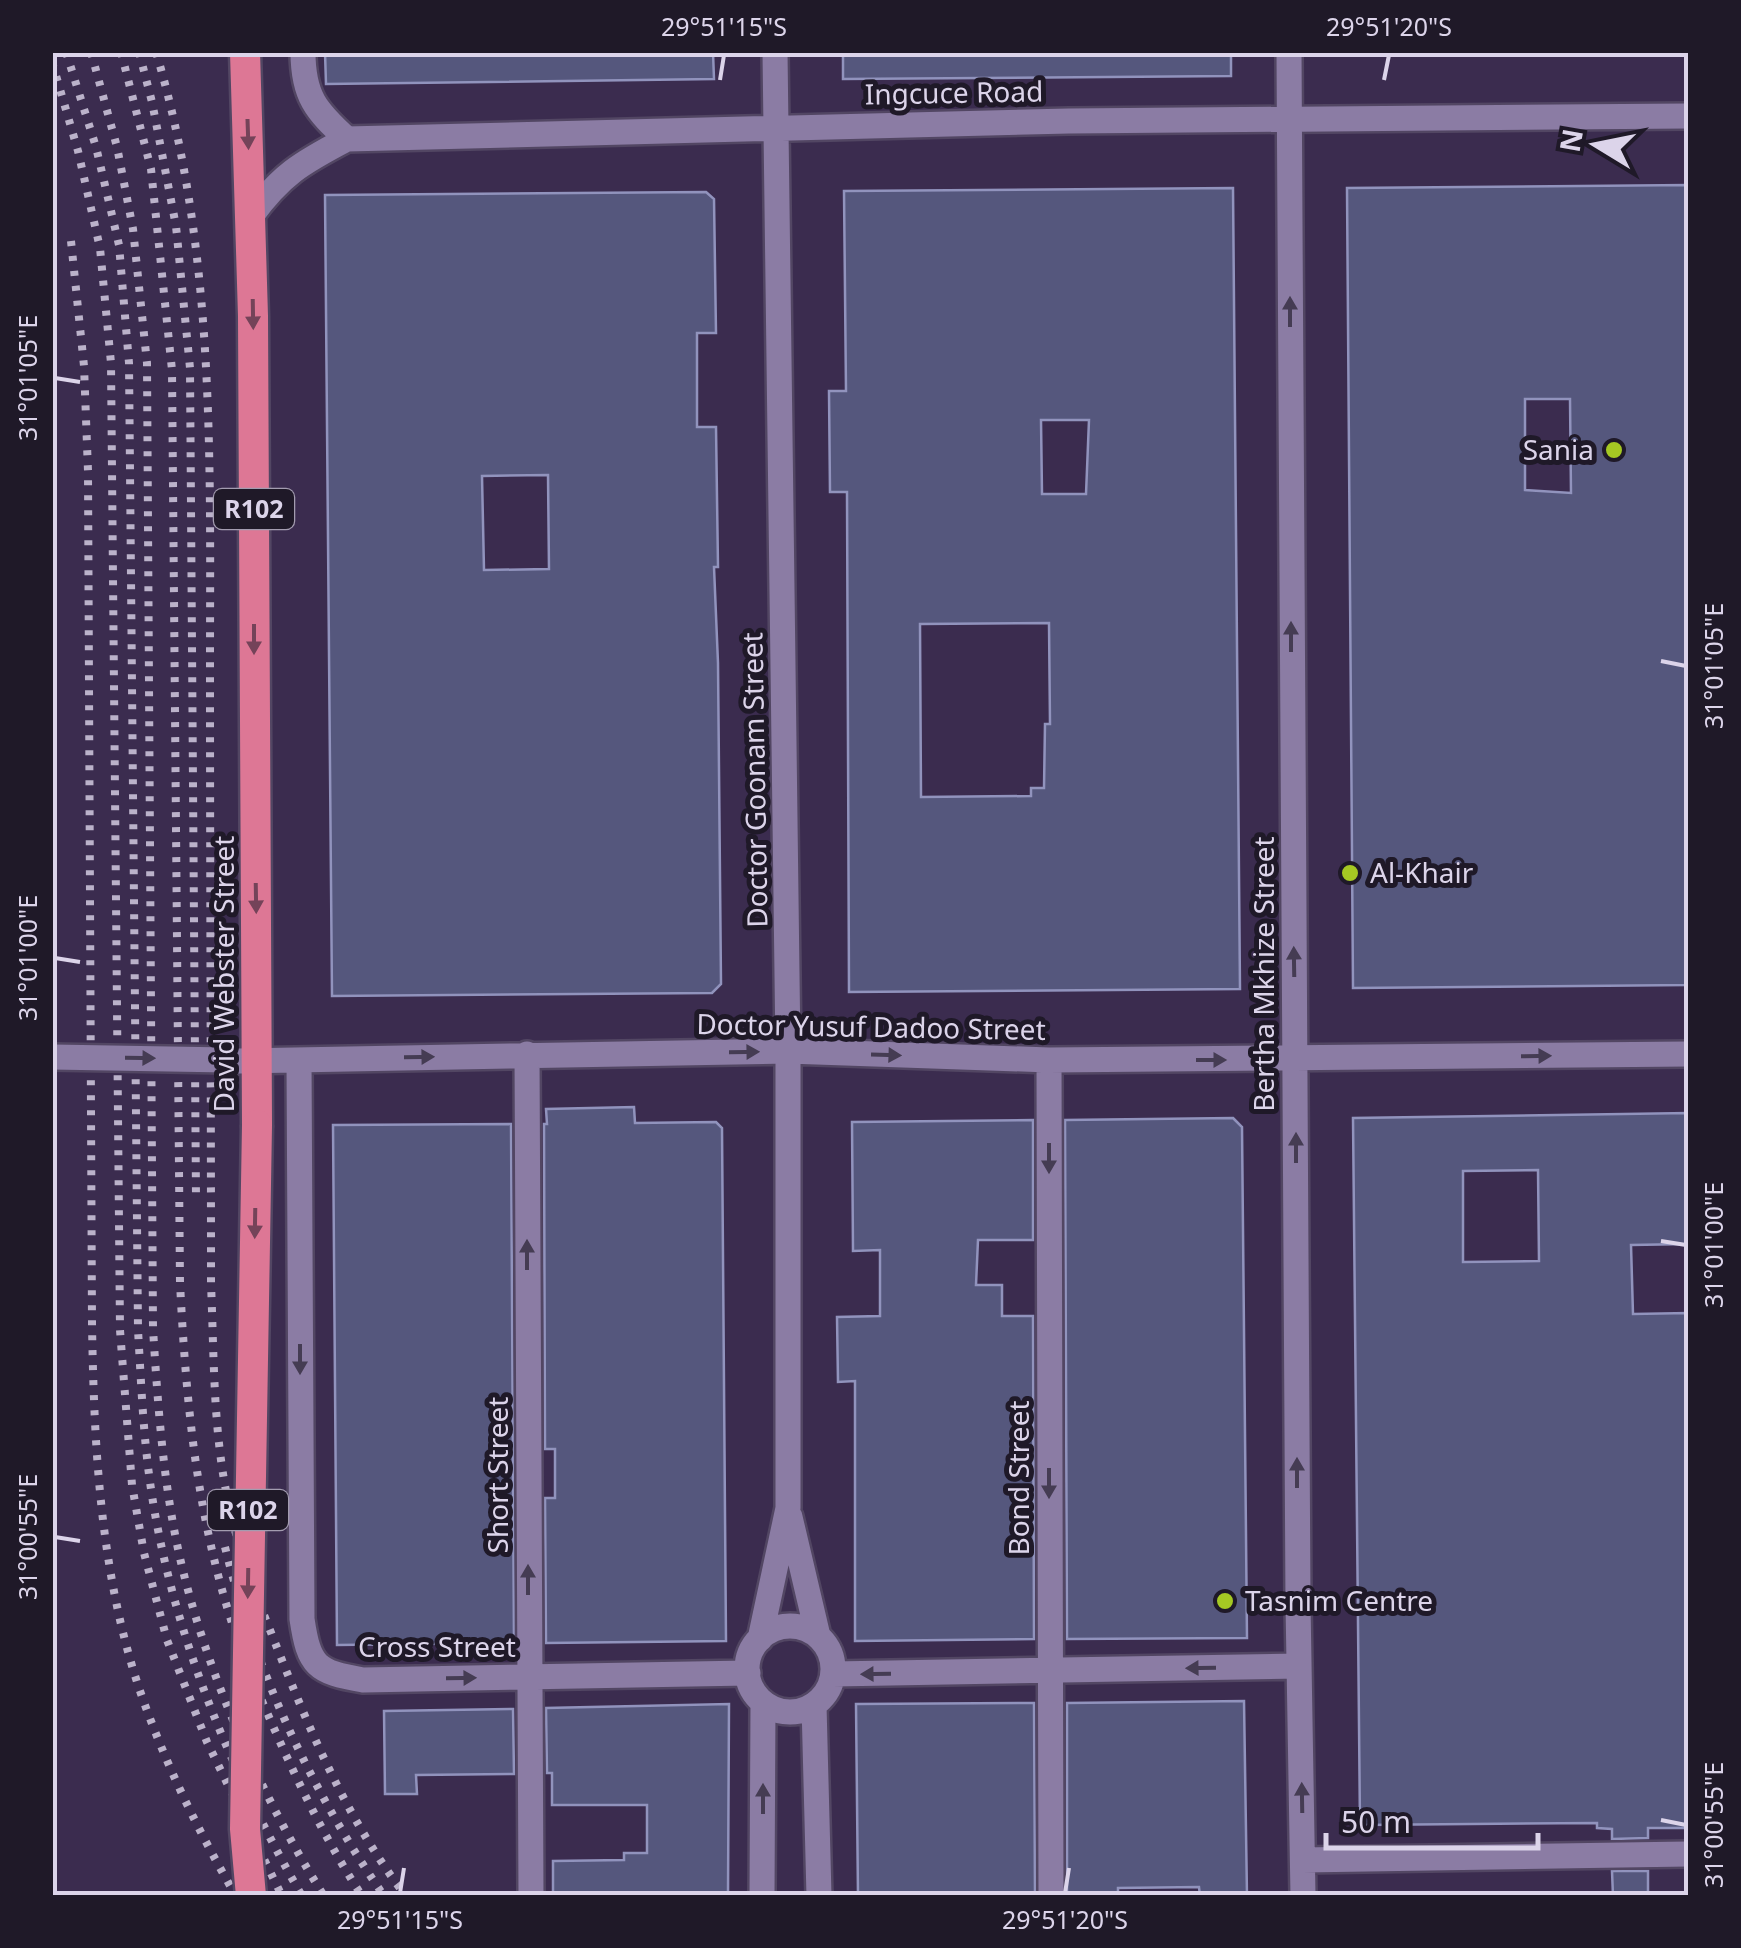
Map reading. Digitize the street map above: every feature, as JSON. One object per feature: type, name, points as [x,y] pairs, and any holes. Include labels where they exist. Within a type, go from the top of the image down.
[{"type":"highway","name":"David Webster Street","points":[[245,52],[250,216],[243,1061],[257,1125],[245,1829],[251,1896]]},
{"type":"street","points":[[303,52],[309,98],[346,139]]},
{"type":"street","name":"Doctor Goonam Street","points":[[775,52],[788,1051],[788,1508]]},
{"type":"street","name":"Bertha Mkhize Street","points":[[1289,52],[1303,1896]]},
{"type":"street","name":"Ingcuce Road","points":[[250,216],[271,188],[298,164],[346,139],[1049,121],[1688,116]]},
{"type":"street","name":"Doctor Yusuf Dadoo Street","points":[[52,1057],[299,1061],[788,1051],[1049,1060],[1295,1060],[1688,1054]]},
{"type":"street","name":"Short Street","points":[[527,1054],[531,1896]]},
{"type":"street","name":"Bond Street","points":[[1049,1060],[1051,1896]]},
{"type":"street","name":"Cross Street","points":[[299,1061],[302,1619],[308,1653],[335,1675],[364,1680],[748,1673]]},
{"type":"street","points":[[788,1508],[818,1636],[830,1654],[833,1674],[827,1692],[814,1705],[788,1712],[764,1703],[750,1684],[748,1673],[750,1655],[760,1639],[788,1508]]},
{"type":"street","points":[[760,1639],[782,1627],[807,1630],[818,1636]]},
{"type":"street","points":[[833,1674],[1299,1666]]},
{"type":"street","points":[[762,1896],[764,1703]]},
{"type":"street","points":[[814,1705],[819,1896]]},
{"type":"street","points":[[1303,1860],[1688,1854]]},
{"type":"building","points":[[325,52],[713,52],[714,79],[326,84]]},
{"type":"building","points":[[843,52],[1231,52],[1231,76],[843,79]]},
{"type":"building","points":[[1688,185],[1688,985],[1353,988],[1347,188]],"holes":[[[1525,399],[1570,399],[1571,493],[1525,490]]]},
{"type":"building","points":[[1233,188],[1240,989],[849,992],[847,492],[830,492],[829,391],[846,391],[844,191]],"holes":[[[1041,420],[1089,420],[1086,494],[1042,494]],[[1049,623],[1050,724],[1045,724],[1044,788],[1031,788],[1031,796],[921,797],[920,624]]]},
{"type":"building","points":[[706,192],[714,199],[716,333],[697,333],[697,427],[716,427],[718,567],[714,567],[721,984],[712,993],[332,996],[325,195]],"holes":[[[548,475],[549,569],[484,570],[482,476]]]},
{"type":"building","points":[[634,1107],[635,1123],[716,1122],[722,1128],[726,1641],[546,1643],[545,1498],[555,1498],[555,1449],[545,1449],[546,1109]]},
{"type":"building","points":[[1688,1113],[1688,1244],[1631,1245],[1633,1314],[1688,1313],[1688,1828],[1648,1828],[1648,1838],[1612,1839],[1612,1829],[1597,1828],[1597,1823],[1360,1825],[1353,1118]],"holes":[[[1538,1170],[1539,1261],[1463,1262],[1463,1171]]]},
{"type":"building","points":[[1233,1118],[1242,1127],[1247,1638],[1067,1639],[1065,1120]]},
{"type":"building","points":[[1033,1120],[1033,1240],[978,1240],[976,1285],[1002,1285],[1002,1316],[1033,1316],[1034,1639],[855,1641],[855,1381],[838,1382],[837,1317],[880,1316],[880,1250],[853,1251],[852,1122]]},
{"type":"building","points":[[511,1124],[514,1643],[337,1645],[333,1125]]},
{"type":"building","points":[[1244,1701],[1247,1896],[1200,1896],[1199,1887],[1118,1888],[1118,1896],[1067,1896],[1067,1703]]},
{"type":"building","points":[[1034,1703],[1035,1896],[858,1896],[856,1704]]},
{"type":"building","points":[[729,1704],[728,1896],[553,1896],[553,1861],[624,1860],[624,1853],[647,1853],[647,1805],[552,1805],[552,1773],[547,1773],[546,1708]]},
{"type":"building","points":[[513,1709],[514,1774],[416,1775],[417,1794],[385,1794],[384,1711]]},
{"type":"building","points":[[1612,1871],[1648,1871],[1648,1896],[1613,1896]]},
{"type":"railway","points":[[66,52],[96,147],[119,245],[129,363],[138,1330],[150,1482],[172,1590],[206,1696],[250,1798],[302,1896]]},
{"type":"railway","points":[[91,52],[117,147],[133,229],[147,363],[153,1329],[165,1473],[180,1558],[220,1689],[279,1817],[324,1896]]},
{"type":"railway","points":[[121,52],[151,169],[172,370],[182,1327],[202,1499],[233,1626]]},
{"type":"railway","points":[[139,52],[176,226],[190,368],[196,1199]]},
{"type":"railway","points":[[156,52],[190,204],[206,358],[210,514],[211,1284],[222,1470],[247,1570],[301,1707],[365,1836],[406,1896]]},
{"type":"railway","points":[[52,62],[100,248],[111,363],[120,1330],[132,1485],[144,1553],[167,1640],[207,1742],[282,1896]]},
{"type":"railway","points":[[71,241],[84,366],[88,471],[92,1324],[102,1508],[115,1599],[139,1688],[182,1794],[236,1896]]},
{"type":"railway","points":[[225,1547],[252,1639],[289,1729],[333,1815],[384,1896]]},
{"type":"railway","points":[[244,1659],[312,1810],[362,1896]]},
{"type":"place","name":"Sania","points":[[1614,450]]},
{"type":"place","name":"Al-Khair","points":[[1350,873]]},
{"type":"place","name":"Tasnim Centre","points":[[1225,1601]]}]
